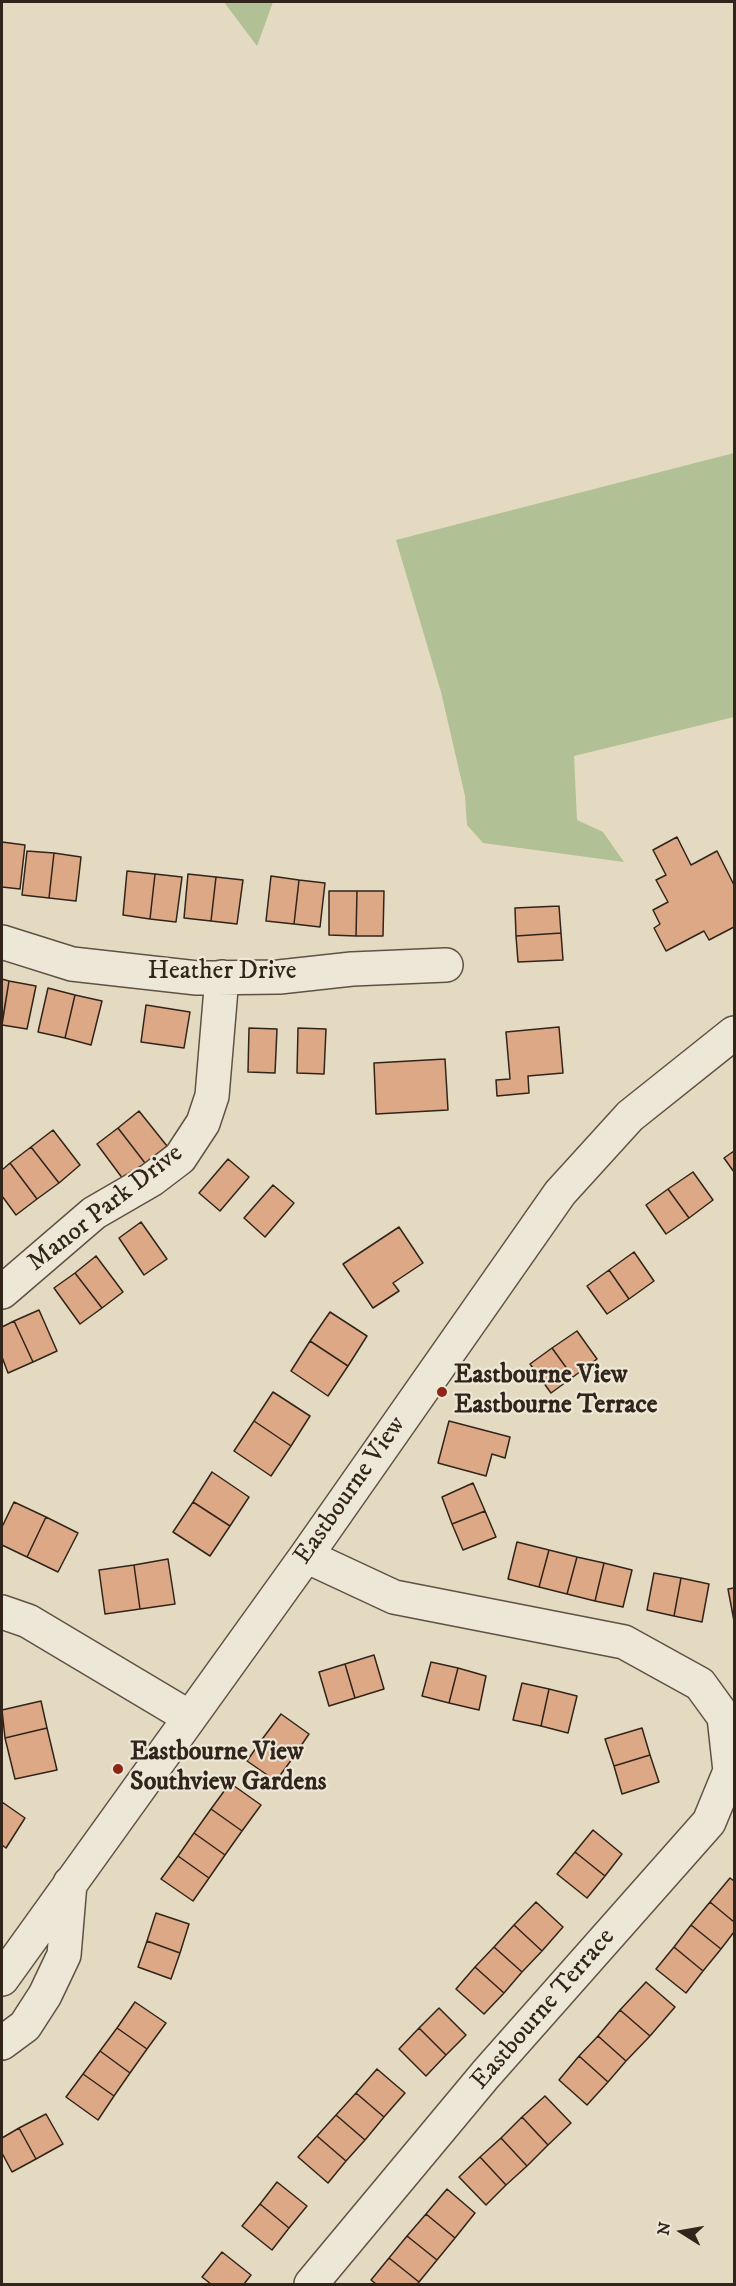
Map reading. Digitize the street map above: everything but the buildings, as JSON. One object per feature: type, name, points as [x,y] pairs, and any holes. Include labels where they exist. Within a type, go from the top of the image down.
[{"type":"street","name":"Heather Drive","points":[[2,942],[72,964],[147,974],[279,977],[352,969],[446,965]]},
{"type":"street","name":"Manor Park Drive","points":[[2,1292],[94,1213],[151,1180],[180,1158],[203,1124],[212,1096],[222,977]]},
{"type":"street","name":"Eastbourne View","points":[[2,1979],[306,1556],[560,1193],[630,1116],[735,1033]]},
{"type":"street","name":"Eastbourne Terrace","points":[[306,1556],[394,1597],[624,1642],[700,1684],[729,1715],[730,1770],[710,1822],[486,2074],[311,2284]]},
{"type":"street","points":[[2,1612],[28,1621],[189,1717]]},
{"type":"street","points":[[2,2043],[25,2026],[45,1995],[64,1954],[70,1883]]},
{"type":"green space","points":[[224,2],[273,2],[257,46]]},
{"type":"green space","points":[[734,453],[734,717],[574,756],[577,820],[603,832],[624,862],[483,843],[467,825],[465,796],[441,692],[396,540]]},
{"type":"place","name":"Eastbourne View Eastbourne Terrace","points":[[442,1392]]},
{"type":"place","name":"Eastbourne View Southview Gardens","points":[[118,1769]]}]
